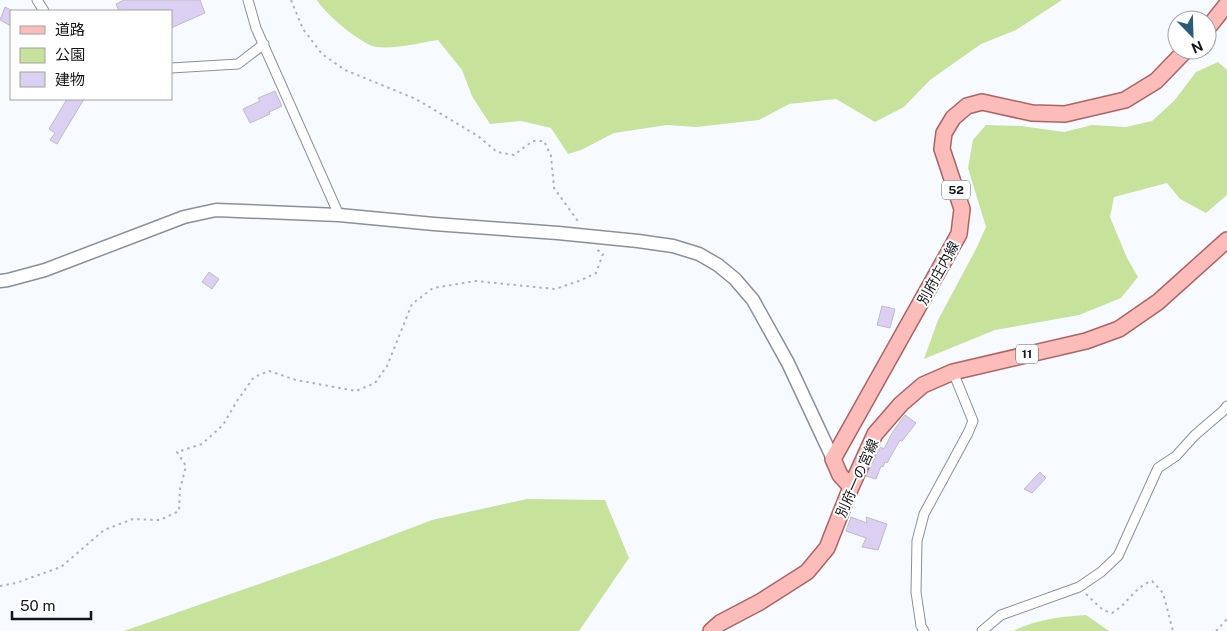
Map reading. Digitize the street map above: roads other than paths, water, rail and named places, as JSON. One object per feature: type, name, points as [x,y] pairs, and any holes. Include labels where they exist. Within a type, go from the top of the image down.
[{"type":"main road","points":[[1217,16],[1227,4]]},
{"type":"main road","name":"別府庄内線","points":[[833,459],[960,234],[962,209],[942,149],[944,133],[953,118],[967,106],[982,102],[1032,113],[1064,114],[1125,100],[1156,81],[1176,60]]},
{"type":"main road","name":"別府一の宮線","points":[[711,631],[720,623],[760,602],[807,572],[827,548],[851,487],[876,434],[900,404],[924,385],[953,372],[1086,341],[1119,329],[1158,302],[1227,240]]},
{"type":"main road","points":[[833,459],[840,475],[851,487]]},
{"type":"street","points":[[248,0],[256,28],[339,215]]},
{"type":"street","points":[[172,68],[238,64],[264,44]]},
{"type":"street","points":[[0,281],[45,270],[184,217],[216,210],[339,215],[588,236],[673,246],[699,254],[735,279],[753,300],[788,363],[833,459]]},
{"type":"street","points":[[924,631],[921,626],[916,592],[916,541],[924,514],[973,421],[953,372]]},
{"type":"street","points":[[982,631],[1001,615],[1079,587],[1118,556],[1158,468],[1176,456],[1195,435],[1227,406]]}]
